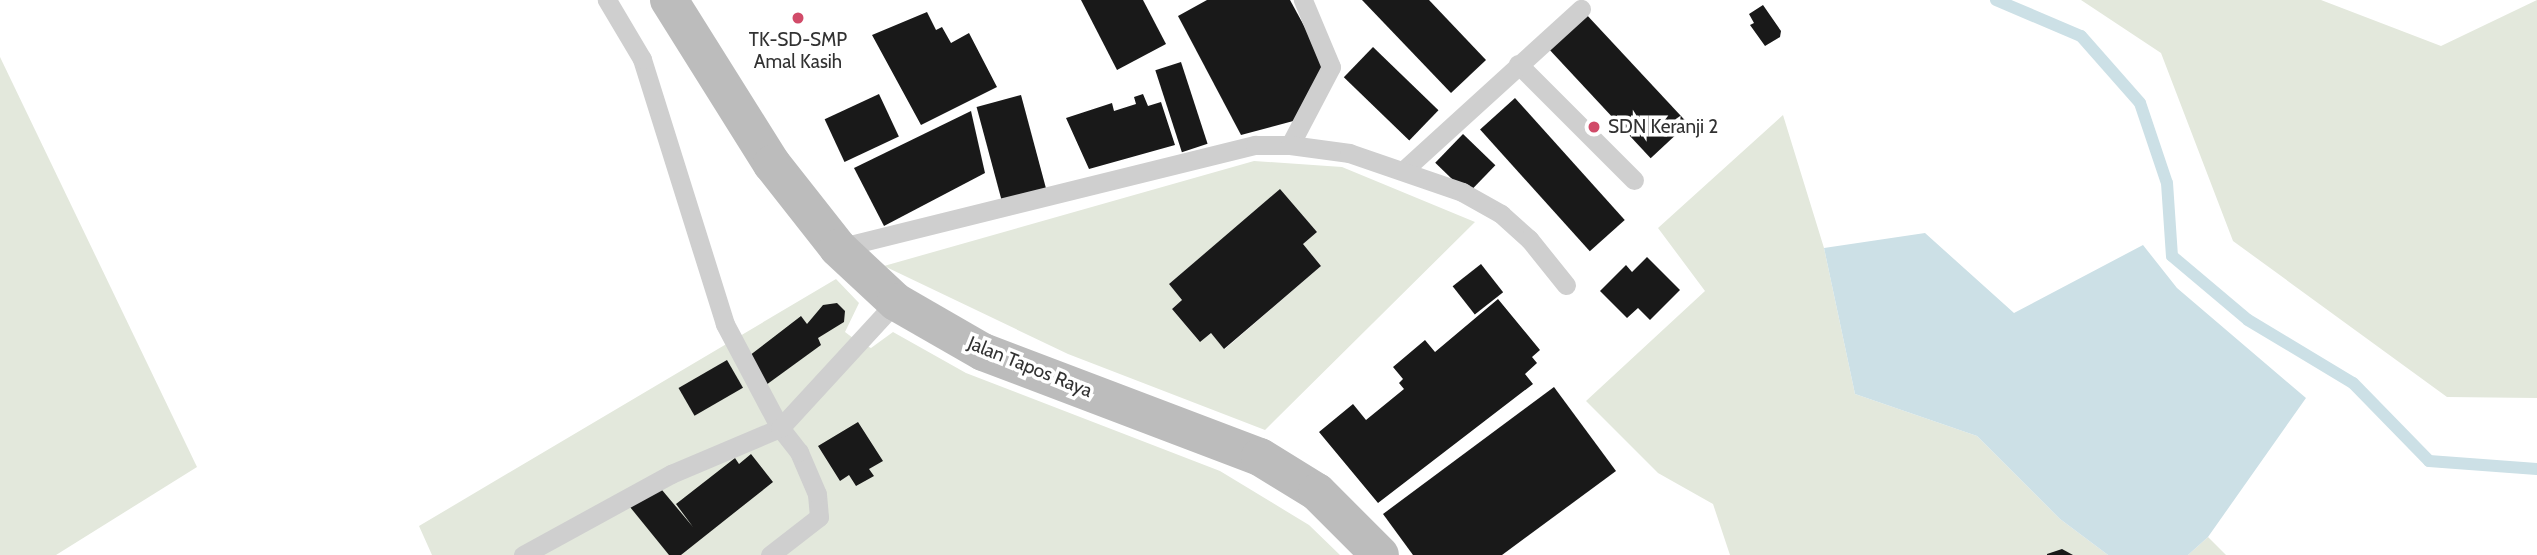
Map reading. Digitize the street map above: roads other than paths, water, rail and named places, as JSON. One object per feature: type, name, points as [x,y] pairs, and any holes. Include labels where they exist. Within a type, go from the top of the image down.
[{"type":"main road","name":"Jalan Tapos Raya","points":[[669,0],[772,164],[838,248],[896,302],[983,352],[1259,457],[1317,492],[1380,555]]},
{"type":"lane","points":[[607,0],[642,59],[725,324],[780,428],[799,452],[817,494],[819,517],[770,555]]},
{"type":"lane","points":[[1290,145],[1331,68],[1303,0]]},
{"type":"lane","points":[[1405,169],[1581,9]]},
{"type":"lane","points":[[1518,64],[1634,180]]},
{"type":"lane","points":[[838,248],[1255,145],[1290,145],[1349,153],[1405,169],[1501,214],[1529,239],[1566,285]]},
{"type":"lane","points":[[523,555],[671,474],[780,428],[896,302]]},
{"type":"waterway","points":[[1996,0],[2081,36],[2140,103],[2167,183],[2172,256],[2248,320],[2353,383],[2429,461],[2537,469]]},
{"type":"place","name":"TK-SD-SMP Amal Kasih","points":[[798,18]]},
{"type":"place","name":"SDN Keranji 2","points":[[1594,127]]}]
